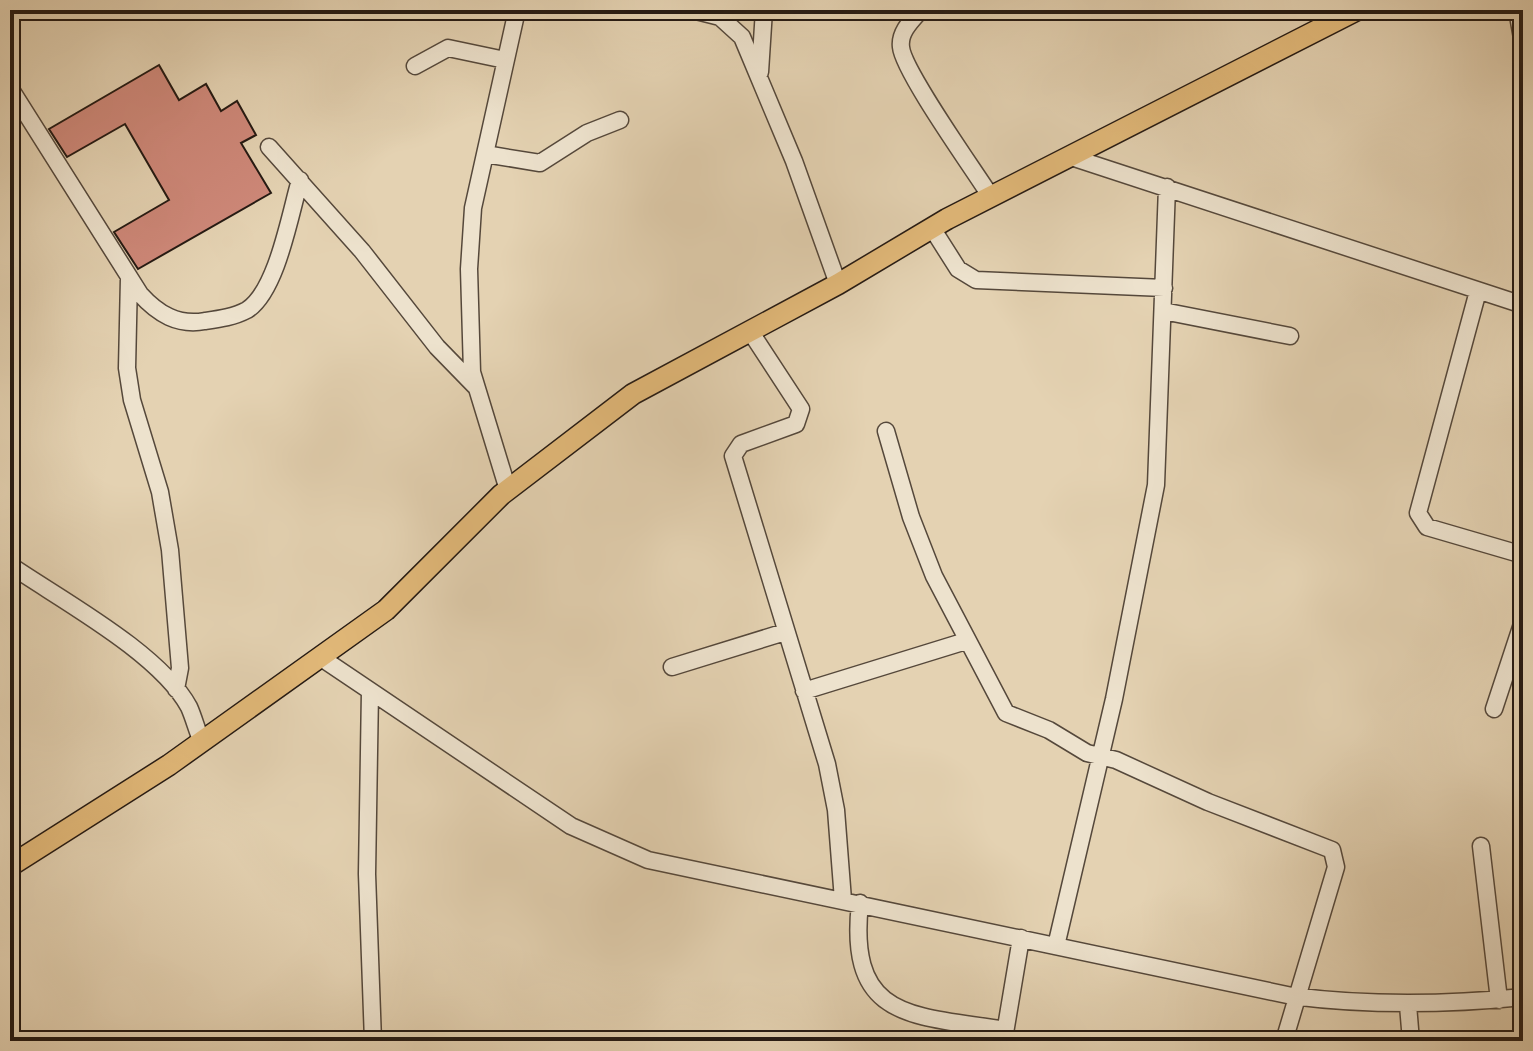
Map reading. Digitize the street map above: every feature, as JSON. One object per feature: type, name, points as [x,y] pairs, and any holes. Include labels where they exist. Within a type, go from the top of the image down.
[{"type":"main road","points":[[10,866],[202,742],[386,610],[508,490],[633,394],[838,284],[932,228],[1357,10]]},
{"type":"street","points":[[508,490],[469,354],[470,235],[517,10]]},
{"type":"street","points":[[692,10],[730,23],[742,37],[760,74],[838,284]]},
{"type":"street","points":[[760,74],[764,10]]},
{"type":"street","points":[[921,10],[905,29],[900,49],[917,82],[991,197]]},
{"type":"street","points":[[1517,10],[1522,38]]},
{"type":"street","points":[[415,66],[448,48],[505,60]]},
{"type":"street","points":[[10,88],[129,278],[152,308],[183,322],[234,316],[249,309],[268,282],[278,258],[300,180]]},
{"type":"street","points":[[485,154],[540,163],[587,133],[620,120]]},
{"type":"street","points":[[269,147],[362,251],[437,347],[476,387]]},
{"type":"street","points":[[1071,157],[1523,305]]},
{"type":"street","points":[[1056,946],[1102,757],[1156,485],[1167,187]]},
{"type":"street","points":[[932,228],[958,269],[976,280],[1164,288]]},
{"type":"street","points":[[129,278],[127,368],[132,400],[160,492],[170,550],[180,668],[176,689]]},
{"type":"street","points":[[1478,291],[1418,513],[1427,527],[1523,555]]},
{"type":"street","points":[[1163,311],[1290,336]]},
{"type":"street","points":[[750,331],[799,402],[802,415],[796,424],[741,444],[733,456],[833,794],[859,963],[882,998],[917,1015],[1004,1036],[1021,938]]},
{"type":"street","points":[[886,431],[911,517],[934,576],[1006,713],[1049,730],[1080,750],[1332,850],[1336,867],[1284,1041]]},
{"type":"street","points":[[10,565],[125,642],[176,689],[189,707],[202,742]]},
{"type":"street","points":[[1494,709],[1522,630]]},
{"type":"street","points":[[672,667],[785,632]]},
{"type":"street","points":[[804,691],[966,641]]},
{"type":"street","points":[[320,657],[571,826],[612,847],[689,871],[1297,996],[1354,1004],[1408,1005],[1523,997]]},
{"type":"street","points":[[370,691],[367,874],[373,1041]]},
{"type":"street","points":[[1481,846],[1499,1000]]},
{"type":"street","points":[[1408,1005],[1411,1041]]},
{"type":"building","points":[[159,65],[179,100],[206,84],[221,111],[237,101],[256,135],[241,143],[271,193],[138,269],[114,232],[169,200],[125,124],[67,157],[49,129]]}]
